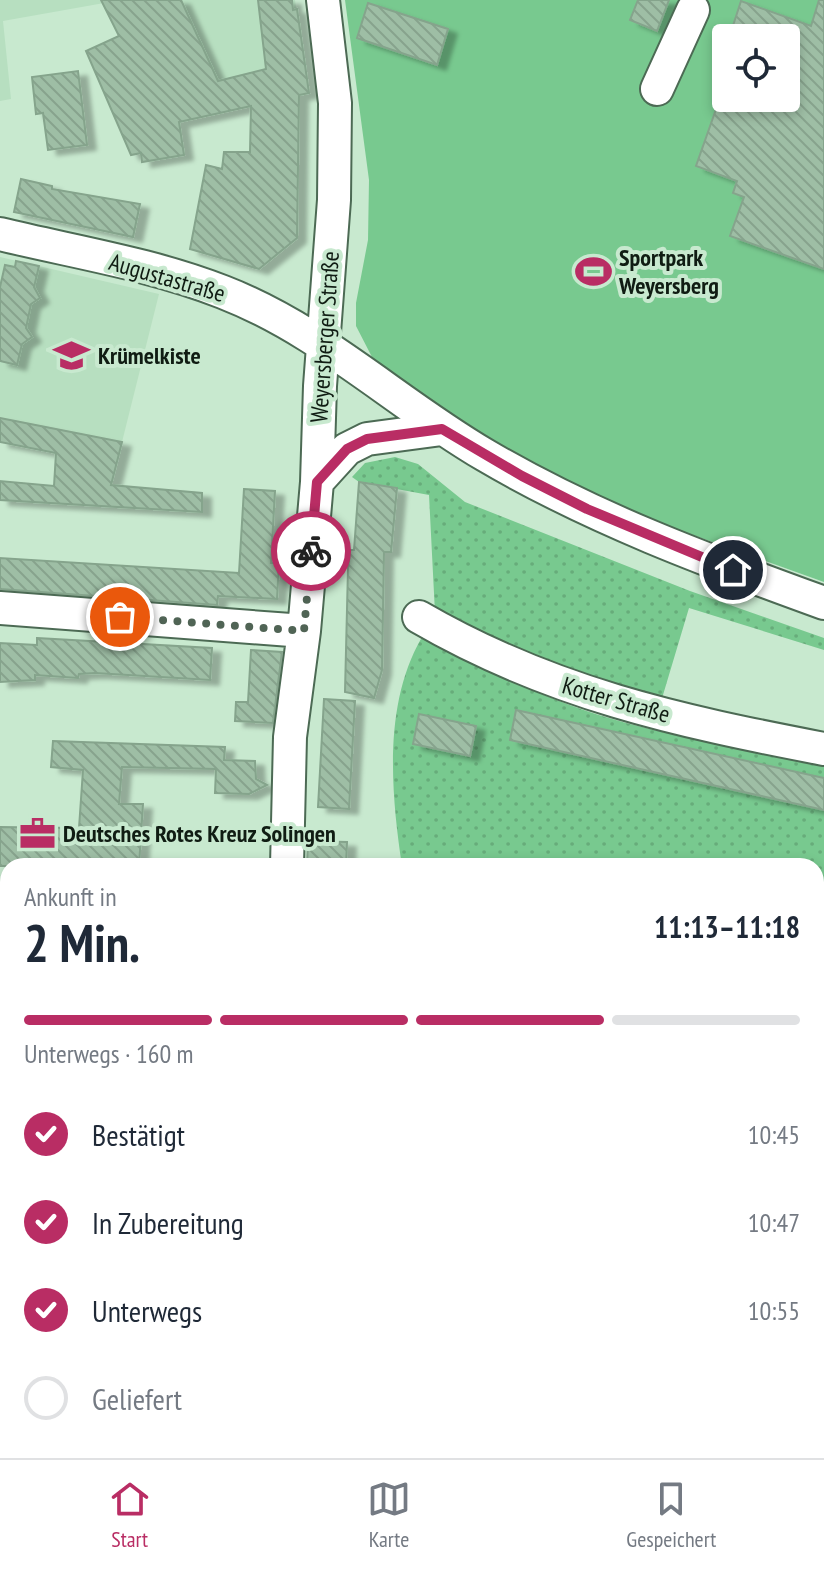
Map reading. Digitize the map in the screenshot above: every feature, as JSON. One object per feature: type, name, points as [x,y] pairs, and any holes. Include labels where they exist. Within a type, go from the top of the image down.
[{"type":"street","name":"Weyersberger Straße","points":[[287,858],[290,737],[304,631],[317,482],[320,386],[334,200],[335,103],[323,0]]},
{"type":"street","points":[[657,89],[693,10]]},
{"type":"street","name":"Augustastraße","points":[[0,234],[168,274],[224,292],[325,344]]},
{"type":"street","points":[[325,344],[442,429],[522,476],[587,509],[711,562],[824,603]]},
{"type":"street","points":[[317,482],[347,449],[367,439],[442,429]]},
{"type":"street","points":[[0,608],[304,631]]},
{"type":"street","name":"Kotter Straße","points":[[419,617],[513,666],[585,694],[709,726],[824,749]]},
{"type":"shaded area","points":[[0,0],[121,0],[3,21],[11,99],[0,101]]},
{"type":"shaded area","points":[[132,0],[295,0],[309,93],[191,119]]},
{"type":"shaded area","name":"Krümelkiste","points":[[0,257],[159,294],[122,442],[0,418]]},
{"type":"green space","name":"Sportpark Weyersberg","points":[[345,0],[824,0],[824,582],[604,503],[479,436],[373,359],[356,326],[356,303],[368,240],[369,180]]},
{"type":"green space","points":[[395,457],[418,464],[465,502],[690,591],[824,638],[824,650],[689,608],[660,705],[601,691],[435,613],[429,495],[359,482],[352,477],[365,463]]},
{"type":"green space","points":[[422,637],[529,688],[612,719],[682,736],[824,762],[824,858],[401,858],[393,749],[401,691],[409,663]]},
{"type":"building","points":[[101,0],[181,0],[218,81],[266,69],[258,0],[292,0],[293,10],[297,9],[309,93],[299,95],[297,238],[259,269],[190,249],[206,165],[222,169],[224,152],[250,152],[251,106],[179,122],[184,155],[142,162],[141,153],[131,155],[86,51],[119,36]]},
{"type":"building","points":[[638,0],[669,0],[657,31],[630,20]]},
{"type":"building","points":[[819,0],[824,0],[824,269],[730,236],[744,197],[733,193],[737,181],[696,166],[715,112],[800,112],[800,24],[734,24],[741,1],[811,26]]},
{"type":"building","points":[[368,3],[448,29],[437,65],[357,38]]},
{"type":"building","points":[[78,71],[87,145],[48,150],[43,113],[36,114],[32,77]]},
{"type":"building","points":[[21,179],[52,186],[52,189],[140,204],[133,237],[14,212]]},
{"type":"building","points":[[16,261],[39,266],[34,287],[40,298],[31,304],[26,328],[32,337],[22,344],[17,365],[0,361],[0,287],[5,265],[15,267]]},
{"type":"building","points":[[0,418],[122,442],[111,485],[202,493],[202,512],[0,500],[0,481],[54,486],[56,453],[0,442]]},
{"type":"building","points":[[359,482],[397,488],[391,552],[384,552],[382,670],[374,698],[345,692],[348,568],[350,550],[354,550]]},
{"type":"building","points":[[244,489],[275,491],[271,563],[279,563],[277,599],[218,596],[217,605],[0,589],[0,558],[239,573]]},
{"type":"building","points":[[37,638],[212,648],[210,680],[95,673],[79,674],[78,678],[35,675],[35,680],[0,682],[0,643],[37,645]]},
{"type":"building","points":[[251,650],[282,652],[273,723],[235,721],[236,702],[248,702]]},
{"type":"building","points":[[324,699],[355,701],[349,809],[318,807]]},
{"type":"building","points":[[516,710],[824,778],[824,810],[510,740]]},
{"type":"building","points":[[419,714],[476,726],[470,756],[413,744]]},
{"type":"building","points":[[53,741],[225,747],[224,760],[255,761],[256,779],[267,785],[249,794],[215,793],[216,769],[122,767],[119,804],[143,804],[140,858],[0,858],[0,827],[79,828],[83,770],[51,767]]},
{"type":"building","points":[[308,841],[347,842],[346,858],[307,858]]},
{"type":"way so far","points":[[120,617],[304,631],[311,551]]},
{"type":"place","name":"Sportpark Weyersberg","points":[[593,272]]},
{"type":"place","name":"Krümelkiste","points":[[72,356]]},
{"type":"place","name":"Deutsches Rotes Kreuz Solingen","points":[[37,834]]},
{"type":"route","points":[[311,551],[317,482],[347,449],[367,439],[442,429],[522,476],[587,509],[733,570]]}]
